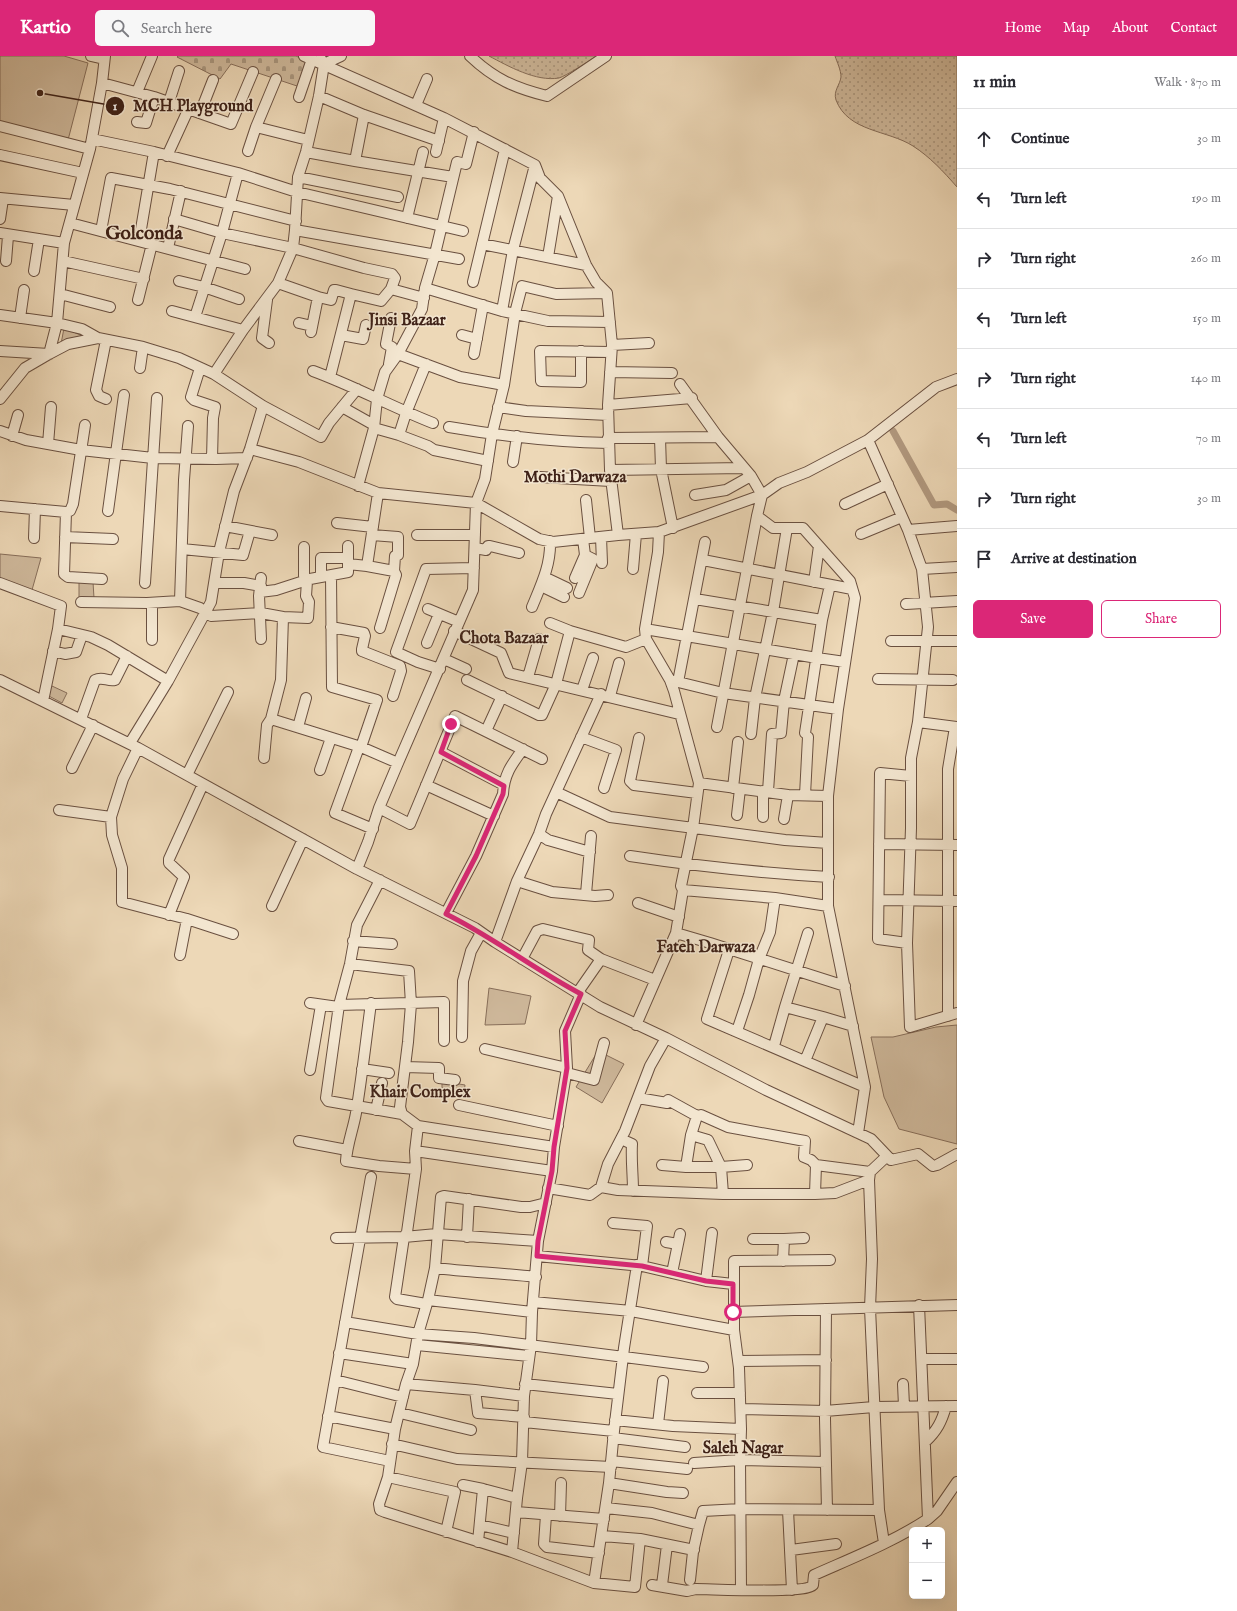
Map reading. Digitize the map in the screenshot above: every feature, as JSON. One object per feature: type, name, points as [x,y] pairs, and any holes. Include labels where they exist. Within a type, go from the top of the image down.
[{"type":"street","points":[[49,354],[57,323],[64,243],[91,144],[102,83],[104,58],[91,56]]},
{"type":"street","points":[[137,92],[152,56]]},
{"type":"street","points":[[315,59],[341,56]]},
{"type":"street","points":[[470,56],[500,79],[522,90],[547,96],[606,56]]},
{"type":"street","points":[[214,374],[243,330],[278,283],[293,248],[298,177],[306,152],[319,96],[315,59]]},
{"type":"street","points":[[298,97],[315,59]]},
{"type":"street","points":[[315,59],[474,132],[535,165],[540,178],[558,196],[586,265],[596,282],[608,293],[611,349],[608,441],[611,481],[618,535]]},
{"type":"street","points":[[169,102],[179,71]]},
{"type":"street","points":[[102,83],[154,97],[231,124],[253,72]]},
{"type":"street","points":[[248,151],[256,127],[276,79]]},
{"type":"street","points":[[416,105],[427,79]]},
{"type":"street","points":[[200,113],[213,80]]},
{"type":"street","points":[[319,96],[364,115],[439,141]]},
{"type":"street","points":[[137,122],[146,123],[154,97]]},
{"type":"street","points":[[168,156],[188,108]]},
{"type":"street","points":[[355,161],[364,115]]},
{"type":"street","points":[[436,152],[444,118]]},
{"type":"street","points":[[0,126],[91,144],[154,152],[238,173],[297,192],[464,231]]},
{"type":"street","points":[[256,127],[308,140]]},
{"type":"street","points":[[358,486],[374,426],[378,400],[385,372],[398,354],[422,309],[457,162],[466,164],[474,132]]},
{"type":"street","points":[[473,282],[505,149]]},
{"type":"street","points":[[139,241],[154,152]]},
{"type":"street","points":[[306,152],[453,177]]},
{"type":"street","points":[[407,218],[423,152]]},
{"type":"street","points":[[0,155],[83,173]]},
{"type":"street","points":[[502,311],[513,250],[535,165]]},
{"type":"street","points":[[195,317],[222,232],[238,173]]},
{"type":"street","points":[[298,177],[398,197]]},
{"type":"street","points":[[101,231],[111,178],[230,203],[295,225],[458,259]]},
{"type":"street","points":[[168,248],[181,192]]},
{"type":"street","points":[[548,257],[558,196]]},
{"type":"street","points":[[0,219],[1,199],[74,205]]},
{"type":"street","points":[[174,219],[392,274],[395,278],[391,289],[381,300],[336,290],[334,291],[330,300],[278,283]]},
{"type":"street","points":[[70,223],[245,269]]},
{"type":"street","points":[[6,261],[4,234],[64,243]]},
{"type":"street","points":[[34,271],[38,239]]},
{"type":"street","points":[[138,300],[152,244]]},
{"type":"street","points":[[482,244],[586,265]]},
{"type":"street","points":[[63,261],[144,279]]},
{"type":"street","points":[[179,281],[204,287],[239,299]]},
{"type":"street","points":[[357,869],[373,829],[379,808],[473,590],[476,503],[485,479],[492,434],[504,385],[515,313],[522,286],[556,294],[608,293]]},
{"type":"street","points":[[391,289],[425,293],[548,321],[610,322]]},
{"type":"street","points":[[20,318],[24,290]]},
{"type":"street","points":[[60,294],[110,307]]},
{"type":"street","points":[[330,377],[351,294]]},
{"type":"street","points":[[299,323],[311,329],[318,297]]},
{"type":"street","points":[[267,298],[262,338],[269,343]]},
{"type":"street","points":[[474,354],[483,305]]},
{"type":"street","points":[[172,311],[243,330]]},
{"type":"street","points":[[0,315],[57,323],[82,329],[102,339],[143,347],[179,358],[214,374],[263,406],[321,437],[329,423],[357,389]]},
{"type":"street","points":[[389,366],[392,347],[386,344],[391,318]]},
{"type":"street","points":[[341,335],[363,339],[366,325]]},
{"type":"street","points":[[462,335],[477,339]]},
{"type":"street","points":[[0,399],[25,368],[68,344],[102,339]]},
{"type":"street","points":[[102,339],[96,390],[99,396],[106,399]]},
{"type":"street","points":[[581,351],[581,382],[540,381],[540,351],[611,349],[649,343]]},
{"type":"street","points":[[140,368],[143,347]]},
{"type":"street","points":[[0,351],[49,354]]},
{"type":"street","points":[[398,354],[460,377],[504,385]]},
{"type":"street","points":[[400,435],[406,413],[426,364]]},
{"type":"street","points":[[200,368],[191,397],[194,400],[215,407],[213,418],[212,459]]},
{"type":"street","points":[[313,371],[357,389],[406,413],[433,423]]},
{"type":"street","points":[[610,372],[672,373]]},
{"type":"street","points":[[0,431],[26,440],[81,450],[153,458],[212,459],[248,454],[299,462],[378,493],[476,503],[539,539],[550,541],[659,532],[762,495],[779,483],[807,472],[868,440],[936,387],[957,379]]},
{"type":"street","points":[[680,384],[692,398],[718,438],[751,476],[762,495],[717,727]]},
{"type":"street","points":[[108,511],[124,395]]},
{"type":"street","points":[[145,583],[158,398]]},
{"type":"street","points":[[498,407],[526,410],[608,410],[692,398]]},
{"type":"street","points":[[233,934],[187,919],[122,902],[122,868],[112,835],[111,817],[134,745],[207,612],[211,602],[219,552],[234,491],[248,454],[263,406]]},
{"type":"street","points":[[48,444],[51,407]]},
{"type":"street","points":[[342,407],[374,426],[428,446],[434,450],[488,461]]},
{"type":"street","points":[[12,436],[18,414]]},
{"type":"street","points":[[0,506],[66,512],[70,511],[72,507],[85,425]]},
{"type":"street","points":[[180,601],[188,426]]},
{"type":"street","points":[[449,427],[492,434],[582,442],[660,438],[718,438]]},
{"type":"street","points":[[513,462],[517,436]]},
{"type":"street","points":[[660,438],[661,469],[673,528]]},
{"type":"street","points":[[868,440],[908,530],[922,569],[928,627],[918,722],[911,758],[907,943],[910,1027],[953,1014],[953,845],[948,769],[956,727],[918,722]]},
{"type":"street","points":[[610,470],[744,468]]},
{"type":"street","points":[[695,496],[726,490],[751,476]]},
{"type":"street","points":[[540,477],[611,481]]},
{"type":"street","points":[[845,504],[888,484]]},
{"type":"street","points":[[367,566],[378,493]]},
{"type":"street","points":[[586,500],[591,538],[602,563]]},
{"type":"street","points":[[34,538],[35,509]]},
{"type":"street","points":[[66,512],[64,572],[66,576],[102,578]]},
{"type":"street","points":[[757,516],[773,528],[803,528],[850,581],[855,598],[838,709],[828,796],[828,906],[866,1087],[858,1133]]},
{"type":"street","points":[[861,534],[902,517]]},
{"type":"street","points":[[337,522],[398,537],[398,555],[395,556],[394,571],[396,575],[380,628]]},
{"type":"street","points":[[225,526],[272,535]]},
{"type":"street","points":[[908,530],[957,526]]},
{"type":"street","points":[[751,734],[755,698],[780,575],[787,528]]},
{"type":"street","points":[[182,549],[243,555],[250,531]]},
{"type":"street","points":[[636,1025],[676,933],[683,890],[681,886],[693,828],[698,788],[679,714],[674,681],[645,634],[658,552],[659,532]]},
{"type":"street","points":[[633,569],[636,534]]},
{"type":"street","points":[[417,535],[475,535]]},
{"type":"street","points":[[65,537],[113,539]]},
{"type":"street","points":[[575,578],[591,538]]},
{"type":"street","points":[[532,607],[548,568],[551,552],[550,541]]},
{"type":"street","points":[[674,681],[687,636],[703,560],[705,542]]},
{"type":"street","points":[[215,583],[244,583],[261,585],[276,590],[307,581],[348,572],[348,546]]},
{"type":"street","points":[[475,548],[486,550],[489,546],[519,553]]},
{"type":"street","points":[[814,582],[819,546]]},
{"type":"street","points":[[81,602],[152,603],[180,601],[200,608],[211,616],[261,613],[283,618],[308,618],[309,602],[306,596],[307,581],[304,576],[304,547]]},
{"type":"street","points":[[579,593],[593,559],[585,555]]},
{"type":"street","points":[[329,576],[321,558],[334,558],[394,571]]},
{"type":"street","points":[[334,558],[329,576],[332,687],[377,700],[335,813],[373,829]]},
{"type":"street","points":[[703,560],[852,589]]},
{"type":"street","points":[[922,569],[957,567]]},
{"type":"street","points":[[440,669],[418,662],[396,652],[421,570],[474,568]]},
{"type":"street","points":[[542,582],[566,593]]},
{"type":"street","points":[[0,583],[61,606],[58,629],[43,701]]},
{"type":"street","points":[[261,585],[261,639]]},
{"type":"street","points":[[805,795],[806,735],[809,706],[822,620],[830,585]]},
{"type":"street","points":[[695,599],[822,620]]},
{"type":"street","points":[[906,604],[957,601]]},
{"type":"street","points":[[152,603],[152,640]]},
{"type":"street","points":[[428,610],[459,622]]},
{"type":"street","points":[[427,643],[439,614]]},
{"type":"street","points":[[264,758],[267,725],[271,719],[281,680],[283,618]]},
{"type":"street","points":[[550,623],[570,631],[626,647],[645,634],[687,636],[845,662]]},
{"type":"street","points":[[331,627],[364,633],[365,636],[362,651],[400,666],[401,671],[393,696]]},
{"type":"street","points":[[58,629],[91,637],[108,645],[168,681]]},
{"type":"street","points":[[467,680],[541,715],[556,684],[570,631]]},
{"type":"street","points":[[454,632],[501,653],[509,673],[679,714]]},
{"type":"street","points":[[53,651],[65,654],[76,652],[82,635]]},
{"type":"street","points":[[528,677],[539,639]]},
{"type":"street","points":[[389,640],[399,643]]},
{"type":"street","points":[[891,641],[957,641]]},
{"type":"street","points":[[763,817],[772,734],[781,733],[784,701],[794,654]]},
{"type":"street","points":[[81,719],[95,680],[102,678],[112,681],[115,680],[127,656]]},
{"type":"street","points":[[582,690],[593,658]]},
{"type":"street","points":[[444,659],[466,669]]},
{"type":"street","points":[[495,942],[517,881],[539,834],[546,814],[580,737],[605,695],[619,663]]},
{"type":"street","points":[[878,679],[953,680]]},
{"type":"street","points":[[0,680],[134,745],[357,869],[475,928],[600,1007],[666,1038],[766,1090],[858,1133],[871,1140],[892,1160],[918,1154],[933,1166],[954,1158]]},
{"type":"street","points":[[674,681],[723,693],[838,709]]},
{"type":"street","points":[[187,775],[228,692]]},
{"type":"street","points":[[486,731],[502,696]]},
{"type":"street","points":[[298,727],[306,698]]},
{"type":"street","points":[[379,808],[410,824],[455,716],[542,759]]},
{"type":"street","points":[[271,719],[360,747],[398,763]]},
{"type":"street","points":[[72,768],[93,725]]},
{"type":"street","points":[[580,737],[616,750],[604,788]]},
{"type":"street","points":[[320,770],[331,738]]},
{"type":"street","points":[[639,738],[630,781],[634,786],[659,789],[736,788],[788,795],[828,796]]},
{"type":"street","points":[[737,814],[736,788],[738,742]]},
{"type":"street","points":[[446,914],[476,856],[494,816],[503,794],[507,771],[523,749]]},
{"type":"street","points":[[441,752],[504,786]]},
{"type":"street","points":[[907,943],[878,939],[880,900],[880,773],[911,776]]},
{"type":"street","points":[[169,915],[184,877],[169,863],[169,859],[203,784]]},
{"type":"street","points":[[426,785],[494,816]]},
{"type":"street","points":[[556,792],[610,817],[785,840],[828,843]]},
{"type":"street","points":[[784,819],[788,795]]},
{"type":"street","points":[[59,810],[111,817]]},
{"type":"street","points":[[539,834],[548,840],[590,852]]},
{"type":"street","points":[[586,894],[591,836]]},
{"type":"street","points":[[272,906],[303,839]]},
{"type":"street","points":[[880,844],[953,845]]},
{"type":"street","points":[[630,856],[686,864],[793,875],[829,877]]},
{"type":"street","points":[[380,880],[357,925],[353,941],[350,964],[339,1006],[331,1055],[327,1100],[329,1102],[402,1114],[418,1126],[554,1147]]},
{"type":"street","points":[[517,881],[552,892],[595,896],[608,895]]},
{"type":"street","points":[[683,890],[775,898],[828,906]]},
{"type":"street","points":[[737,1031],[759,959],[770,932],[775,898]]},
{"type":"street","points":[[880,900],[953,901]]},
{"type":"street","points":[[638,903],[679,917]]},
{"type":"street","points":[[180,955],[187,919]]},
{"type":"street","points":[[522,959],[537,931],[540,929],[589,940],[588,950],[601,959],[655,980]]},
{"type":"street","points":[[462,1037],[463,981],[471,951],[481,933]]},
{"type":"street","points":[[676,933],[845,986]]},
{"type":"street","points":[[774,1046],[808,933]]},
{"type":"street","points":[[353,941],[392,944]]},
{"type":"street","points":[[729,950],[707,1019],[774,1046],[866,1087]]},
{"type":"street","points":[[512,1552],[522,1462],[524,1396],[531,1345],[532,1307],[538,1241],[552,1171],[554,1147],[567,1070],[565,1031],[580,993],[601,959]]},
{"type":"street","points":[[350,964],[409,971],[411,1004],[400,1107],[402,1114]]},
{"type":"street","points":[[310,1003],[339,1006],[371,1003],[411,1004],[444,1002],[444,1042]]},
{"type":"street","points":[[371,1003],[357,1106],[353,1130],[346,1150],[346,1161],[379,1166],[416,1169]]},
{"type":"street","points":[[310,1070],[321,1004]]},
{"type":"street","points":[[785,1007],[853,1026]]},
{"type":"street","points":[[805,1061],[823,1017]]},
{"type":"street","points":[[548,1188],[590,1195],[601,1187],[608,1164],[621,1139],[650,1066],[666,1038]]},
{"type":"street","points":[[485,1049],[567,1070],[594,1080],[604,1043]]},
{"type":"street","points":[[314,1051],[331,1055]]},
{"type":"street","points":[[405,1067],[439,1068],[439,1078],[455,1080]]},
{"type":"street","points":[[362,1069],[389,1072]]},
{"type":"street","points":[[376,1110],[382,1083]]},
{"type":"street","points":[[638,1098],[667,1103],[668,1100],[697,1116],[701,1115],[728,1127],[805,1141],[804,1157],[811,1160],[816,1165],[870,1176]]},
{"type":"street","points":[[459,1105],[558,1126]]},
{"type":"street","points":[[686,1167],[691,1135],[697,1116]]},
{"type":"street","points":[[418,1126],[415,1151],[416,1169],[407,1232],[404,1237],[395,1297],[397,1299],[427,1302],[631,1311],[734,1330]]},
{"type":"street","points":[[691,1135],[708,1140],[721,1167],[723,1194]]},
{"type":"street","points":[[621,1139],[632,1144],[631,1160],[633,1164],[633,1191]]},
{"type":"street","points":[[299,1141],[346,1150]]},
{"type":"street","points":[[415,1151],[552,1171]]},
{"type":"street","points":[[601,1187],[633,1191],[723,1194],[835,1193],[870,1176],[887,1156]]},
{"type":"street","points":[[662,1165],[686,1167],[747,1165]]},
{"type":"street","points":[[815,1194],[816,1165]]},
{"type":"street","points":[[371,1176],[323,1447],[390,1461]]},
{"type":"street","points":[[870,1176],[872,1258],[870,1308],[879,1510],[884,1543]]},
{"type":"street","points":[[546,1203],[530,1207],[521,1207],[469,1199],[444,1196],[441,1197],[434,1268],[427,1302],[418,1334],[413,1364],[406,1384],[400,1414],[395,1429],[388,1477],[379,1504],[380,1510],[512,1552],[594,1583],[635,1587],[640,1540]]},
{"type":"street","points":[[467,1236],[469,1199]]},
{"type":"street","points":[[594,1583],[606,1508],[613,1435],[623,1358],[647,1226],[613,1223]]},
{"type":"street","points":[[706,1281],[712,1233]]},
{"type":"street","points":[[336,1238],[404,1237],[437,1234],[538,1241]]},
{"type":"street","points":[[752,1239],[804,1238]]},
{"type":"street","points":[[666,1242],[679,1239],[672,1273]]},
{"type":"street","points":[[783,1261],[784,1239]]},
{"type":"street","points":[[537,1256],[639,1265],[706,1281],[733,1284]]},
{"type":"street","points":[[741,1589],[741,1429],[738,1361],[733,1312],[734,1261],[830,1260]]},
{"type":"street","points":[[434,1268],[469,1272],[536,1276]]},
{"type":"street","points":[[919,1305],[928,1519]]},
{"type":"street","points":[[733,1312],[957,1305]]},
{"type":"street","points":[[826,1309],[825,1411],[828,1510]]},
{"type":"street","points":[[345,1322],[418,1334],[474,1338],[703,1368]]},
{"type":"street","points":[[417,1345],[529,1356]]},
{"type":"street","points":[[340,1353],[413,1364]]},
{"type":"street","points":[[922,1359],[957,1359]]},
{"type":"street","points":[[738,1361],[826,1360]]},
{"type":"street","points":[[335,1380],[403,1397]]},
{"type":"street","points":[[658,1424],[663,1380]]},
{"type":"street","points":[[406,1384],[524,1396]]},
{"type":"street","points":[[525,1384],[618,1394]]},
{"type":"street","points":[[903,1384],[904,1406]]},
{"type":"street","points":[[476,1390],[478,1413],[524,1419],[685,1447]]},
{"type":"street","points":[[697,1393],[740,1393]]},
{"type":"street","points":[[925,1442],[934,1433],[942,1421],[946,1406]]},
{"type":"street","points":[[740,1409],[825,1411],[874,1407],[957,1406]]},
{"type":"street","points":[[400,1414],[471,1430]]},
{"type":"street","points":[[328,1416],[395,1429]]},
{"type":"street","points":[[615,1420],[741,1429]]},
{"type":"street","points":[[392,1444],[457,1459],[502,1463],[522,1462],[691,1466],[740,1460],[826,1462]]},
{"type":"street","points":[[388,1477],[455,1492],[446,1532]]},
{"type":"street","points":[[667,1545],[657,1585],[687,1591],[696,1589],[792,1590],[812,1587],[814,1575],[884,1543],[928,1519],[937,1511],[957,1482]]},
{"type":"street","points":[[560,1516],[561,1483]]},
{"type":"street","points":[[609,1483],[683,1493]]},
{"type":"street","points":[[463,1485],[517,1498]]},
{"type":"street","points":[[478,1542],[483,1489]]},
{"type":"street","points":[[606,1508],[652,1513],[699,1525]]},
{"type":"street","points":[[690,1580],[694,1550],[703,1511],[741,1509],[879,1510]]},
{"type":"street","points":[[788,1510],[792,1590]]},
{"type":"street","points":[[516,1512],[604,1518]]},
{"type":"street","points":[[546,1515],[544,1544],[547,1547],[599,1554]]},
{"type":"street","points":[[480,1525],[514,1533]]},
{"type":"street","points":[[602,1536],[640,1540],[694,1550]]},
{"type":"street","points":[[791,1550],[836,1544]]},
{"type":"green space","points":[[0,56],[64,56],[88,63],[68,140],[0,123]]},
{"type":"green space","points":[[296,56],[311,63],[303,88],[231,64],[220,79],[177,57]]},
{"type":"green space","points":[[489,56],[596,56],[562,77],[550,79],[541,78],[522,72]]},
{"type":"green space","points":[[835,56],[957,56],[957,187],[947,175],[913,146],[859,124],[842,111],[835,97],[841,77],[840,69]]},
{"type":"green space","points":[[64,328],[85,337],[61,344]]},
{"type":"green space","points":[[0,554],[41,558],[32,590],[0,581]]},
{"type":"green space","points":[[79,581],[93,582],[94,598],[79,597]]},
{"type":"green space","points":[[52,686],[67,693],[62,703],[47,695]]},
{"type":"green space","points":[[489,988],[531,996],[525,1024],[485,1025]]},
{"type":"green space","points":[[957,1025],[957,1144],[899,1129],[884,1097],[871,1037],[893,1037],[936,1027]]},
{"type":"green space","points":[[598,1051],[624,1064],[602,1103],[576,1087]]},
{"type":"green space","points":[[442,1081],[465,1085],[464,1093],[442,1088]]},
{"type":"waterway","points":[[893,431],[934,505],[947,504],[957,510]]},
{"type":"place","name":"MCH Playground","points":[[40,93]]},
{"type":"district","name":"Golconda","points":[[144,232]]},
{"type":"district","name":"Jinsi Bazaar","points":[[407,319]]},
{"type":"district","name":"Mothi Darwaza","points":[[575,476]]},
{"type":"district","name":"Chota Bazaar","points":[[504,637]]},
{"type":"district","name":"Fateh Darwaza","points":[[706,946]]},
{"type":"district","name":"Khair Complex","points":[[420,1091]]},
{"type":"district","name":"Saleh Nagar","points":[[743,1447]]},
{"type":"route","points":[[451,724],[441,747],[441,752],[504,786],[503,794],[476,856],[446,914],[475,928],[495,942],[581,994],[565,1031],[567,1068],[554,1147],[552,1171],[538,1241],[537,1256],[642,1266],[706,1281],[733,1284],[733,1312]]}]
